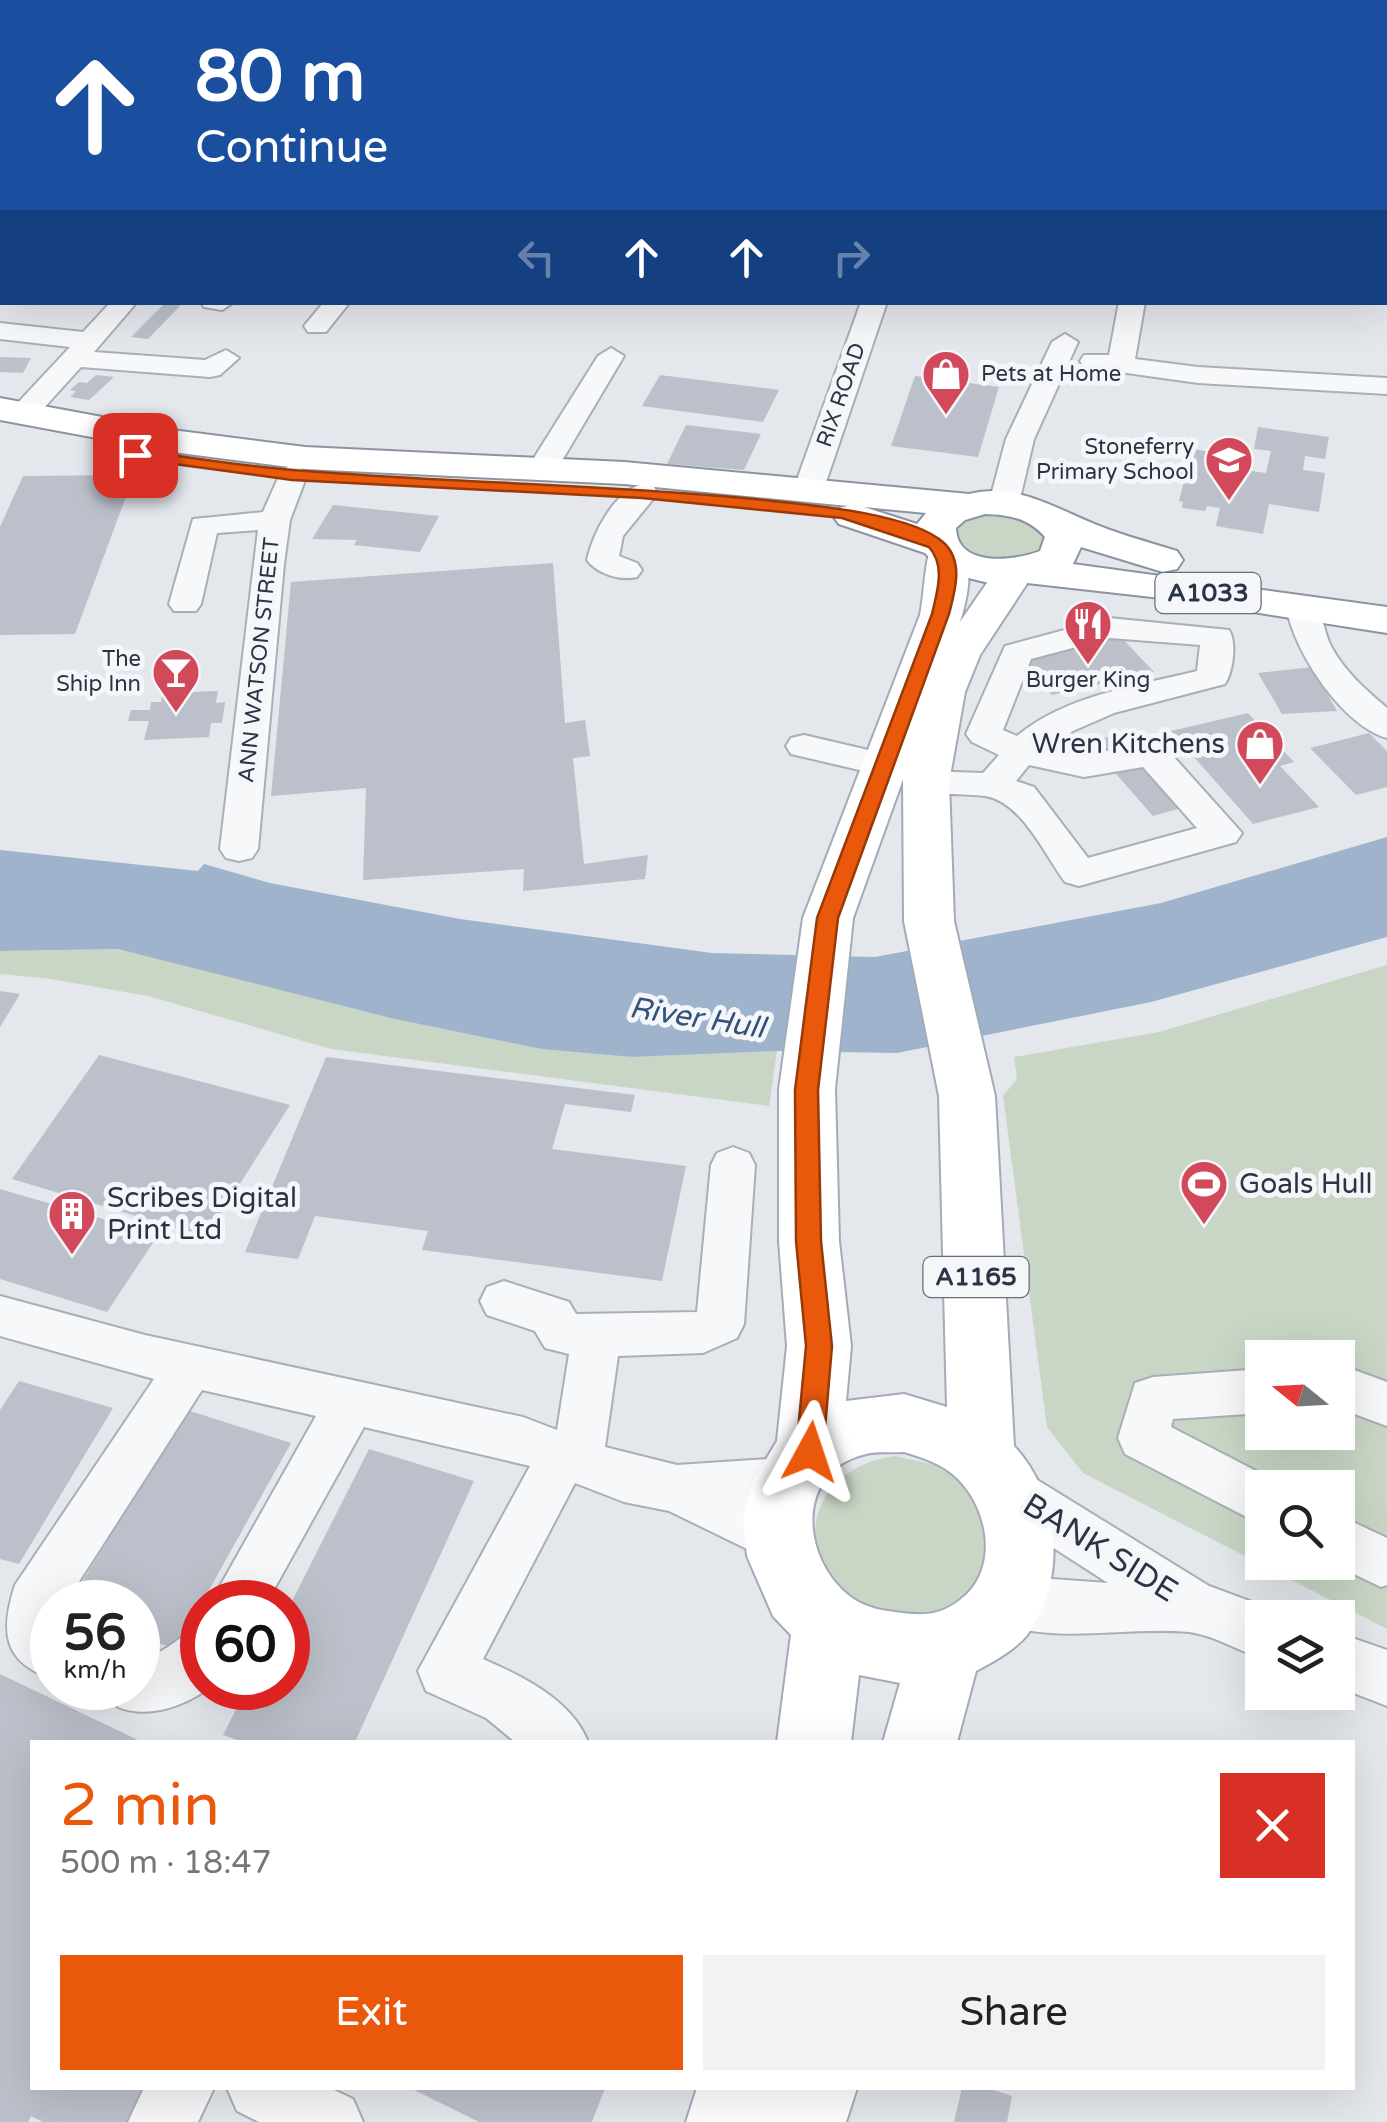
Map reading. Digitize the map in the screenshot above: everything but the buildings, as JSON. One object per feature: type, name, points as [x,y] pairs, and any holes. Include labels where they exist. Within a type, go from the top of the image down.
[{"type":"main road","points":[[6,414],[305,458],[809,488],[985,504],[1048,518],[1065,538],[1064,548],[1058,558],[1022,572],[976,569],[875,520],[842,513],[642,493],[292,475],[80,446],[6,414]]},
{"type":"main road","points":[[941,549],[933,532],[938,520],[985,504]]},
{"type":"main road","name":"A1033","points":[[1048,518],[1093,538],[1170,562],[1387,598]]},
{"type":"main road","name":"A1165","points":[[941,549],[948,583],[905,773],[929,920],[967,1096],[995,1474],[1023,1554],[1008,1602],[990,1624],[946,1648],[881,1650],[828,1626],[790,1584],[790,1491],[819,1346],[809,1241],[807,1090],[828,918],[905,773],[958,654],[1022,572]]},
{"type":"main road","name":"A1033","points":[[1022,572],[1170,587],[1387,620]]},
{"type":"main road","points":[[790,1491],[851,1428],[904,1423],[948,1436],[995,1474]]},
{"type":"main road","points":[[814,1740],[828,1626]]},
{"type":"main road","points":[[921,1740],[946,1648]]},
{"type":"main road","points":[[728,2122],[738,2090]]},
{"type":"main road","points":[[803,2122],[814,2090]]},
{"type":"street","points":[[6,414],[82,350],[123,305]]},
{"type":"street","points":[[317,326],[335,305]]},
{"type":"street","name":"RIX ROAD","points":[[809,488],[873,305]]},
{"type":"street","points":[[1120,365],[1131,305]]},
{"type":"street","points":[[0,331],[82,350],[210,369],[226,358]]},
{"type":"street","points":[[985,504],[1020,440],[1061,349],[1120,365],[1198,375],[1387,386]]},
{"type":"street","points":[[542,470],[611,356]]},
{"type":"street","name":"ANN WATSON STREET","points":[[239,849],[275,520],[292,475]]},
{"type":"street","points":[[626,570],[603,560],[608,535],[642,493]]},
{"type":"street","points":[[185,604],[204,525],[275,520]]},
{"type":"street","points":[[1303,610],[1306,632],[1332,676],[1387,727]]},
{"type":"street","points":[[804,746],[905,773],[992,786],[1021,795],[1079,874],[1224,833],[1151,754],[1084,766],[1023,753],[984,734],[1017,653],[1118,629],[1217,638],[1213,677],[1100,708],[1041,735],[1023,753],[992,786]]},
{"type":"street","points":[[1118,629],[1178,686]]},
{"type":"street","points":[[504,1302],[552,1316],[562,1333],[597,1336],[704,1332],[720,1324],[733,1165]]},
{"type":"street","points":[[0,1316],[190,1366],[555,1452],[624,1478],[676,1489],[790,1491]]},
{"type":"street","points":[[557,1740],[506,1698],[446,1670],[555,1452],[597,1336]]},
{"type":"street","points":[[50,1580],[190,1366]]},
{"type":"street","points":[[1245,1392],[1153,1398],[1143,1438],[1245,1491]]},
{"type":"street","points":[[1355,1392],[1387,1404]]},
{"type":"street","points":[[250,1580],[351,1402]]},
{"type":"street","name":"BANK SIDE","points":[[995,1474],[1192,1606],[1245,1626]]},
{"type":"street","name":"BANK SIDE","points":[[1008,1602],[1092,1610],[1192,1606]]},
{"type":"street","points":[[1355,1666],[1387,1678]]},
{"type":"street","points":[[161,2122],[180,2090]]},
{"type":"street","points":[[264,2090],[330,2122]]},
{"type":"green space","points":[[1006,511],[1048,533],[1047,548],[1019,563],[965,555],[950,527],[964,515]]},
{"type":"green space","points":[[118,949],[250,980],[633,1057],[777,1051],[769,1106],[331,1049],[148,996],[0,974],[0,951]]},
{"type":"green space","name":"Goals Hull","points":[[1387,965],[1387,1629],[1355,1613],[1355,1600],[1330,1600],[1292,1580],[1355,1580],[1355,1470],[1245,1470],[1245,1556],[1083,1473],[1047,1427],[1003,1096],[1017,1079],[1014,1057],[1159,1032]]},
{"type":"green space","points":[[895,1456],[937,1465],[956,1476],[985,1512],[986,1577],[956,1610],[912,1619],[884,1618],[841,1590],[824,1568],[816,1544],[816,1520],[825,1498],[841,1479],[864,1464]]},
{"type":"water","name":"River Hull","points":[[1387,837],[1387,937],[1151,1002],[897,1053],[777,1051],[633,1057],[542,1049],[395,1019],[118,949],[0,951],[0,850],[198,871],[204,864],[270,883],[460,919],[712,953],[875,957],[1161,903]]},
{"type":"place","name":"Pets at Home","points":[[946,416]]},
{"type":"place","name":"Stoneferry Primary School","points":[[1229,502]]},
{"type":"place","name":"Burger King","points":[[1088,666]]},
{"type":"place","name":"The Ship Inn","points":[[176,714]]},
{"type":"place","name":"Wren Kitchens","points":[[1260,786]]},
{"type":"place","name":"Goals Hull","points":[[1204,1226]]},
{"type":"place","name":"Scribes Digital Print Ltd","points":[[72,1256]]},
{"type":"route","points":[[135,455],[292,475],[642,493],[842,513],[875,520],[935,543],[946,555],[948,583],[941,614],[828,918],[807,1090],[809,1241],[819,1346],[810,1452]]}]
